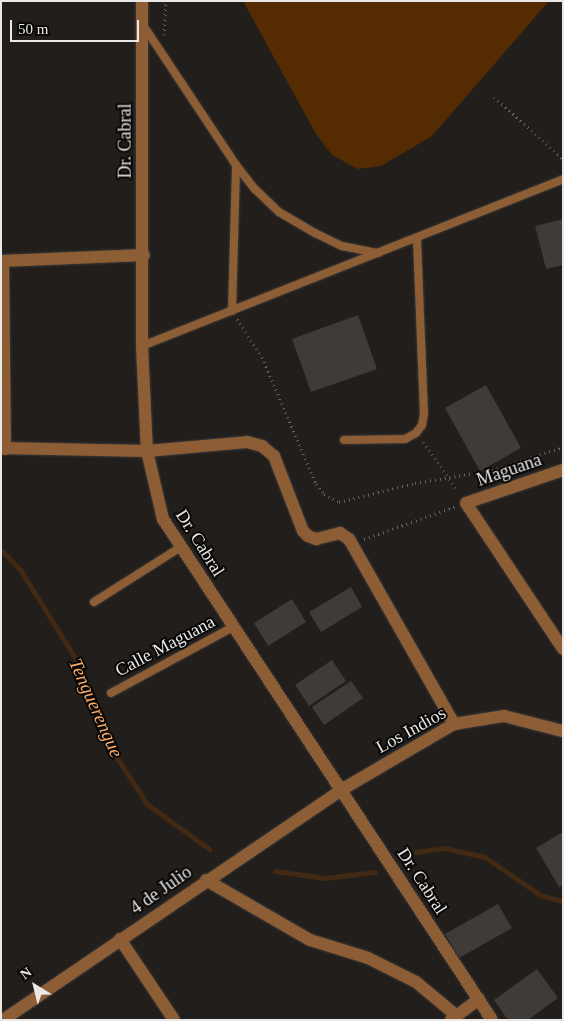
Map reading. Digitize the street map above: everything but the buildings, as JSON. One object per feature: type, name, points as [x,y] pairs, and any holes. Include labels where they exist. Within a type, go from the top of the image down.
[{"type":"street","name":"Dr. Cabral","points":[[142,1],[144,254],[142,346],[147,451],[163,519],[492,1020]]},
{"type":"street","points":[[144,254],[2,261],[3,449],[147,451],[247,442],[262,446],[274,456],[303,531],[308,536],[316,539],[340,533],[345,535],[352,544],[454,724]]},
{"type":"street","name":"Maguana","points":[[466,502],[563,470]]},
{"type":"street","points":[[466,502],[563,649]]},
{"type":"street","name":"Los Indios","points":[[341,790],[454,724],[504,716],[563,730]]},
{"type":"street","name":"4 de Julio","points":[[4,1020],[206,880],[341,790]]},
{"type":"street","points":[[206,880],[310,940],[368,958],[416,982],[454,1018],[478,999]]},
{"type":"street","points":[[120,939],[174,1020]]},
{"type":"lane","points":[[142,24],[236,165],[255,189],[279,212],[342,246],[378,253]]},
{"type":"lane","points":[[232,311],[236,165]]},
{"type":"lane","points":[[142,346],[563,179]]},
{"type":"lane","points":[[344,440],[405,439],[416,433],[422,425],[424,414],[417,238]]},
{"type":"lane","points":[[94,602],[181,547]]},
{"type":"lane","name":"Calle Maguana","points":[[111,693],[233,627]]},
{"type":"path","points":[[163,56],[166,1]]},
{"type":"path","points":[[494,97],[563,159]]},
{"type":"path","points":[[352,544],[466,502],[416,433]]},
{"type":"shaded area","points":[[243,1],[549,1],[432,136],[381,166],[358,169],[332,155],[316,134]]},
{"type":"waterway","name":"Tenguerengue","points":[[1,550],[21,571],[77,661],[112,750],[147,804],[209,849]]},
{"type":"waterway","name":"Tenguerengue","points":[[416,852],[444,848],[485,857],[540,895],[563,901]]},
{"type":"waterway","name":"Tenguerengue","points":[[275,871],[325,878],[375,872]]}]
